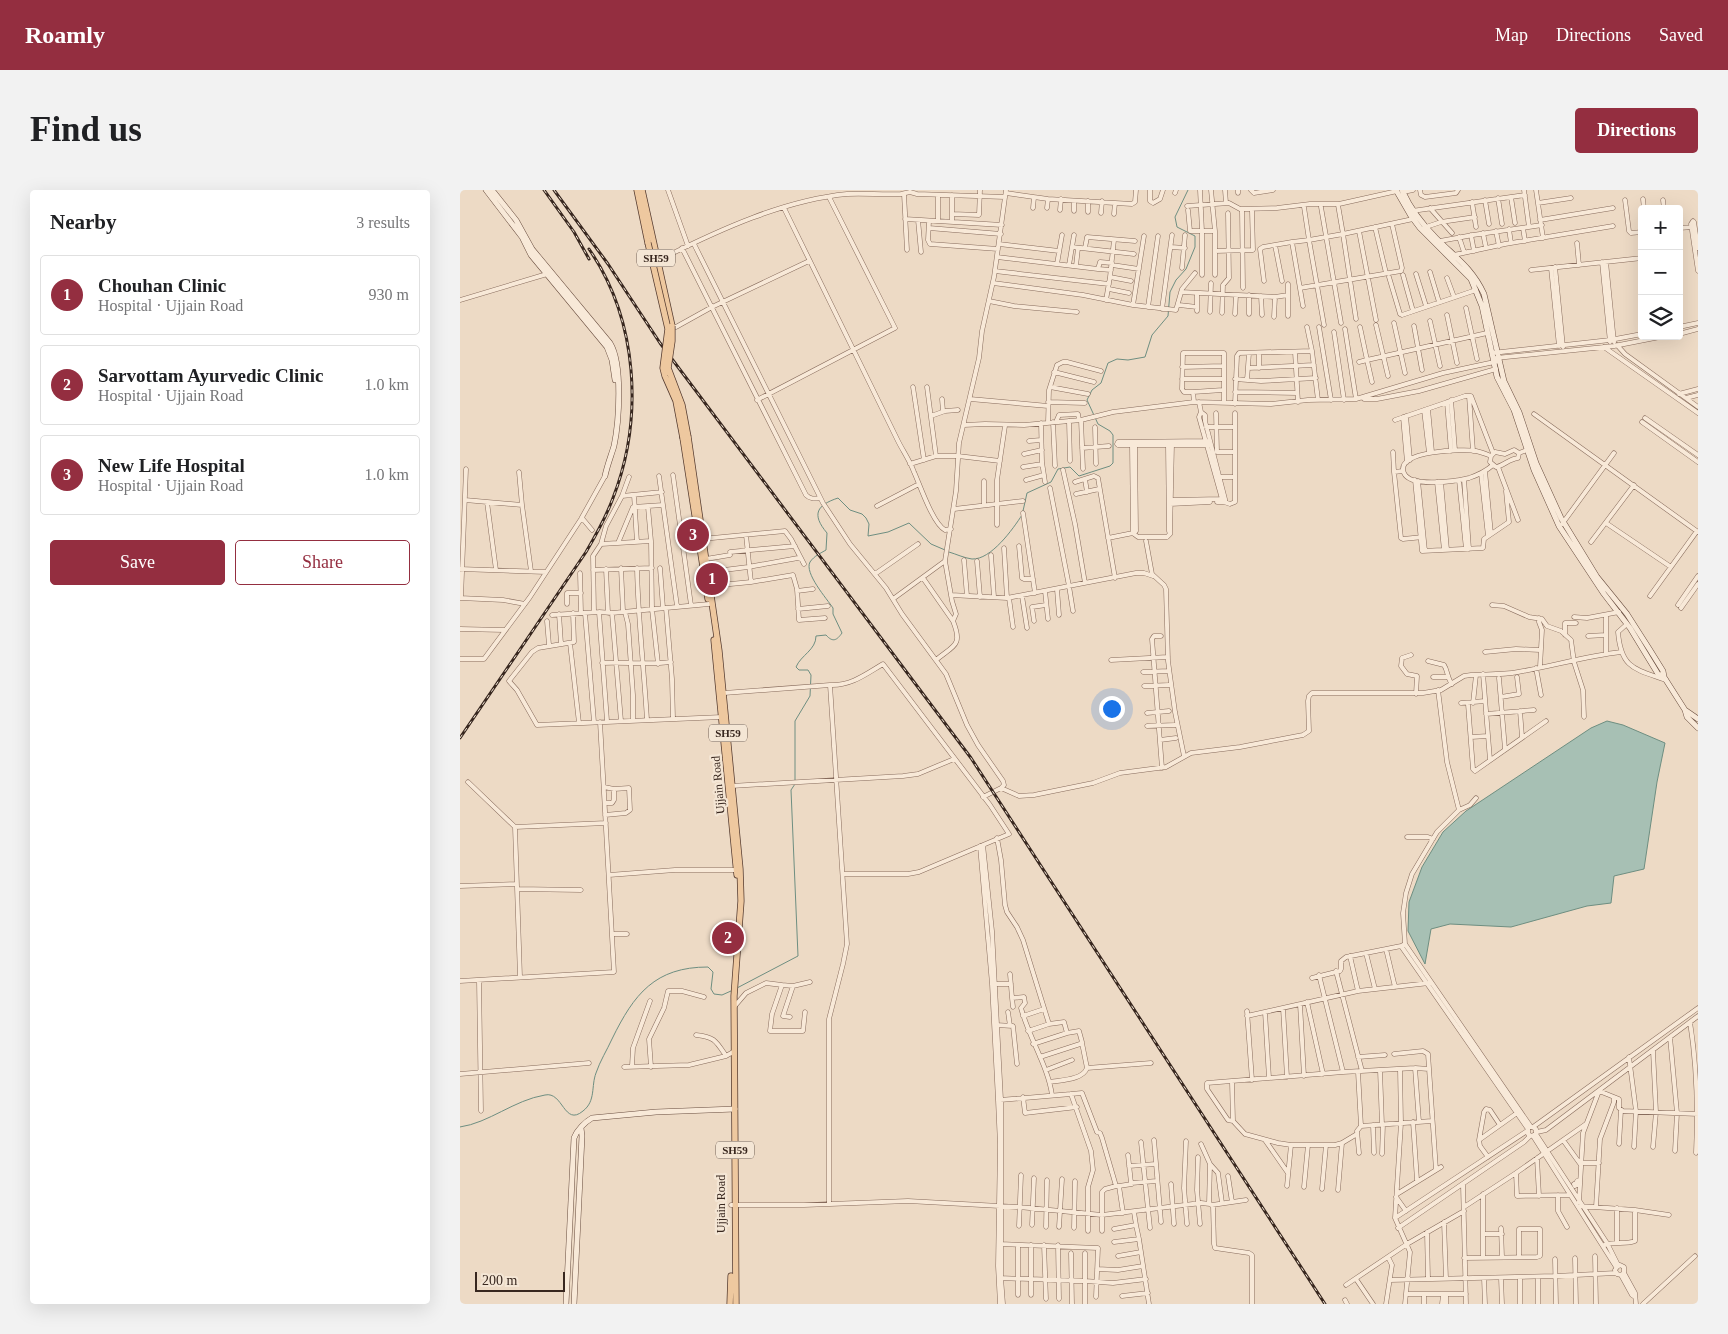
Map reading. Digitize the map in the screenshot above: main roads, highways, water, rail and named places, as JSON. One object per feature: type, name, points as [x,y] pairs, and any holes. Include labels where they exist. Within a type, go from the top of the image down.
[{"type":"main road","points":[[486,190],[522,237],[531,254],[550,273]]},
{"type":"main road","points":[[492,190],[516,220],[532,250],[610,352],[616,384],[615,416],[605,476]]},
{"type":"main road","name":"Ujjain Road","points":[[637,190],[668,329],[663,368],[676,401],[686,437],[694,482],[693,493],[706,559],[720,651],[738,870],[732,986],[734,1109]]},
{"type":"main road","name":"SH59","points":[[642,190],[672,326],[669,372],[682,405],[686,437]]},
{"type":"main road","points":[[1399,191],[1413,219],[1471,280],[1482,306],[1487,333],[1504,381],[1519,412],[1536,463],[1561,524],[1597,577],[1627,614],[1663,671],[1664,679]]},
{"type":"main road","points":[[1410,211],[1474,275],[1484,294],[1498,376],[1514,410],[1536,476],[1561,524],[1598,586],[1619,612],[1658,674],[1664,679],[1685,710],[1690,721],[1698,728]]},
{"type":"main road","name":"Ujjain Road","points":[[686,437],[714,636],[731,786]]},
{"type":"main road","points":[[1685,710],[1698,719]]},
{"type":"main road","name":"Ujjain Road","points":[[730,1304],[734,1109],[734,1006],[732,997]]},
{"type":"main road","points":[[566,1304],[574,1138],[576,1133],[587,1121],[600,1117],[656,1112],[734,1109]]},
{"type":"main road","points":[[574,1304],[581,1128]]},
{"type":"main road","name":"Ujjain Road","points":[[733,1205],[736,1304]]},
{"type":"waterway","points":[[1023,511],[1027,493],[1051,482],[1058,469],[1070,467],[1079,476],[1110,466],[1113,463],[1113,435],[1098,424],[1087,400],[1092,390],[1101,383],[1108,363],[1117,359],[1128,360],[1145,357],[1152,335],[1168,316],[1170,292],[1176,280],[1186,269],[1195,247],[1195,236],[1177,227],[1175,217],[1188,190]]},
{"type":"waterway","points":[[737,988],[798,956],[791,790],[795,784],[795,721],[810,696],[811,675],[808,670],[799,670],[796,667],[814,645],[816,636],[826,635],[835,640],[842,633],[833,614],[833,608],[810,573],[810,562],[826,550],[827,533],[819,520],[819,511],[825,504],[838,498],[850,510],[862,514],[866,518],[869,524],[868,536],[888,532],[909,523],[931,544],[945,550]]},
{"type":"waterway","points":[[949,552],[972,559],[987,555],[1001,543],[1022,515]]},
{"type":"waterway","points":[[460,1127],[471,1125],[523,1102],[545,1095],[551,1095],[556,1098],[567,1112],[572,1115],[577,1115],[583,1111],[590,1103],[598,1069],[620,1023],[638,996],[660,978],[690,968],[708,967],[713,972],[711,989],[714,994],[722,995],[731,991]]},
{"type":"railway","points":[[544,190],[574,232],[589,259]]},
{"type":"railway","points":[[554,190],[608,264],[660,343],[971,758],[1325,1304]]},
{"type":"railway","points":[[460,738],[586,552],[607,512],[623,467],[632,403],[631,370],[626,338],[618,307],[605,277],[589,249]]},
{"type":"place","name":"New Life Hospital","points":[[693,535]]},
{"type":"place","name":"Chouhan Clinic","points":[[712,579]]},
{"type":"place","name":"Sarvottam Ayurvedic Clinic","points":[[728,938]]}]
